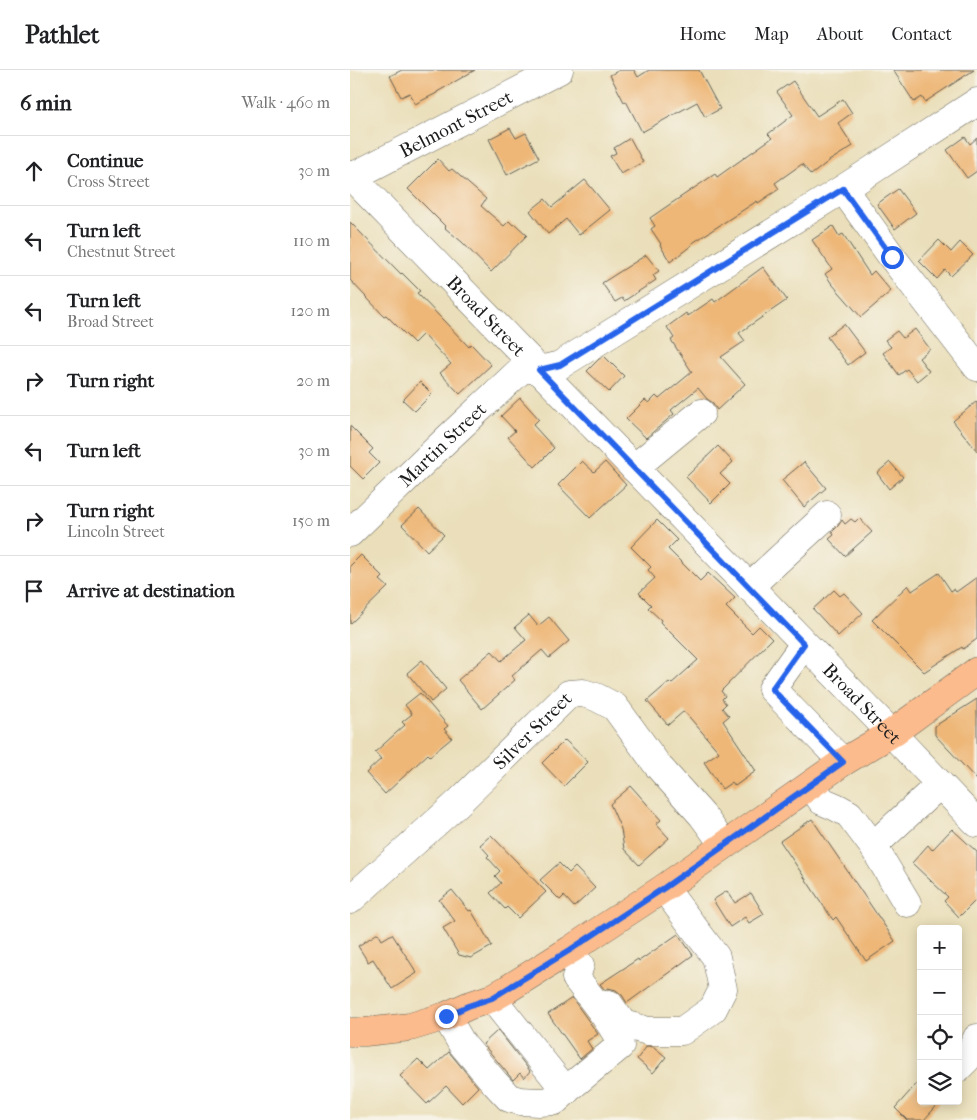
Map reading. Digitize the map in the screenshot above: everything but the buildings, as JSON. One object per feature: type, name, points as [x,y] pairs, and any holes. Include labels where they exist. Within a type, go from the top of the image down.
[{"type":"main road","points":[[350,1032],[410,1027],[446,1016],[492,998],[575,957],[664,888],[843,762],[892,734],[977,671]]},
{"type":"street","name":"Belmont Street","points":[[351,176],[559,70]]},
{"type":"street","points":[[539,370],[560,365],[843,189],[977,102]]},
{"type":"street","name":"Broad Street","points":[[351,176],[977,823]]},
{"type":"street","points":[[843,189],[892,257],[972,350]]},
{"type":"street","name":"Martin Street","points":[[350,532],[523,368],[539,370]]},
{"type":"street","points":[[634,468],[701,413]]},
{"type":"street","points":[[749,587],[827,515]]},
{"type":"street","points":[[804,644],[772,689],[843,762]]},
{"type":"street","name":"Silver Street","points":[[350,900],[459,802],[568,694],[583,693],[596,697],[615,707],[658,766],[702,816],[724,846]]},
{"type":"street","points":[[873,846],[940,784]]},
{"type":"street","points":[[811,785],[822,801],[836,806],[849,814],[873,846],[907,903]]},
{"type":"street","points":[[575,957],[624,1024],[648,1031],[682,1031],[713,1010],[723,990],[716,957],[664,888]]},
{"type":"street","points":[[446,1016],[462,1044],[509,1098],[520,1102],[556,1101],[620,1046],[620,1041],[613,1028],[576,978],[575,957]]},
{"type":"street","points":[[492,998],[566,1091]]},
{"type":"street","points":[[962,1064],[967,1059],[977,1038]]},
{"type":"route","points":[[446,1016],[492,998],[570,950],[664,888],[843,762],[772,689],[804,644],[539,370],[560,365],[843,189],[892,257]]}]
